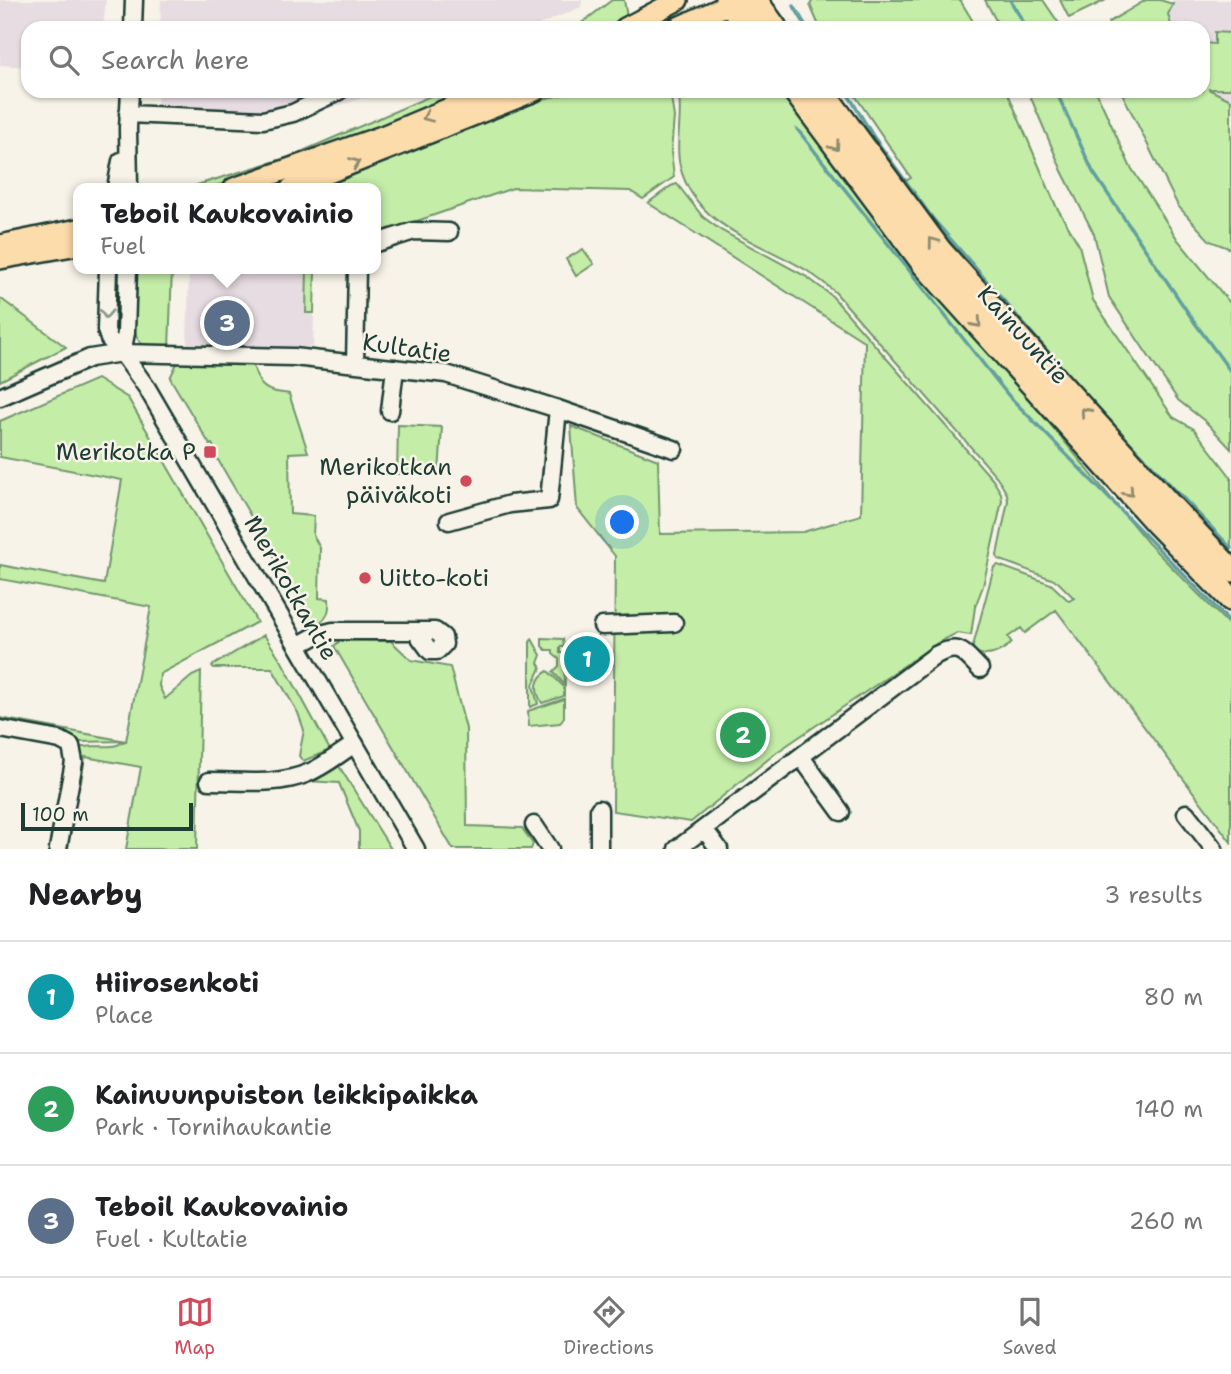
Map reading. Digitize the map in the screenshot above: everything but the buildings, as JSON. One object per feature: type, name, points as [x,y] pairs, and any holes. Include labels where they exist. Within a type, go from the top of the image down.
[{"type":"highway","points":[[755,0],[770,21]]},
{"type":"highway","points":[[732,1],[744,21]]},
{"type":"highway","name":"Kainuuntie","points":[[800,98],[924,264],[1157,523],[1231,599]]},
{"type":"highway","name":"Kainuuntie","points":[[826,98],[940,251],[1173,509],[1231,569]]},
{"type":"main road","points":[[638,21],[678,0]]},
{"type":"main road","points":[[691,21],[732,1]]},
{"type":"main road","points":[[248,183],[382,136],[472,98]]},
{"type":"main road","points":[[304,183],[517,98]]},
{"type":"main road","points":[[0,245],[73,230]]},
{"type":"main road","points":[[0,259],[73,246]]},
{"type":"street","points":[[134,21],[135,0]]},
{"type":"street","points":[[129,183],[130,98]]},
{"type":"street","points":[[128,121],[263,120],[293,113],[325,98]]},
{"type":"street","points":[[117,183],[128,121]]},
{"type":"street","points":[[381,241],[414,231],[449,232]]},
{"type":"street","name":"Merikotkantie","points":[[108,274],[106,330],[109,339],[147,388],[416,849]]},
{"type":"street","points":[[122,353],[128,274]]},
{"type":"street","points":[[355,363],[358,274]]},
{"type":"street","name":"Kultatie","points":[[0,397],[90,358],[122,353],[294,357],[446,374],[674,449]]},
{"type":"street","points":[[390,411],[395,368]]},
{"type":"street","points":[[449,521],[510,504],[549,500],[558,409]]},
{"type":"street","points":[[602,625],[674,623]]},
{"type":"street","points":[[299,645],[317,635],[333,631],[416,632]]},
{"type":"street","points":[[677,849],[936,654],[951,648],[960,650],[980,669]]},
{"type":"street","points":[[0,729],[60,740],[71,746],[74,762],[58,849]]},
{"type":"street","points":[[209,780],[276,782],[294,779],[312,772],[355,744]]},
{"type":"street","points":[[801,757],[841,812]]},
{"type":"street","points":[[599,809],[599,849]]},
{"type":"street","points":[[1186,813],[1214,849]]},
{"type":"street","points":[[534,825],[550,849]]},
{"type":"street","points":[[704,829],[719,849]]},
{"type":"shaded area","points":[[0,0],[106,0],[104,21],[21,21],[21,66],[0,65]]},
{"type":"shaded area","points":[[161,0],[582,0],[581,7],[548,21],[160,21]]},
{"type":"shaded area","points":[[1173,0],[1231,0],[1231,100],[1210,90],[1210,21],[1170,21],[1168,14]]},
{"type":"shaded area","points":[[158,98],[361,98],[263,126],[156,122]]},
{"type":"shaded area","points":[[189,274],[307,274],[306,312],[314,313],[313,347],[187,345]]},
{"type":"green space","points":[[612,0],[624,0],[627,17],[619,21],[584,21]]},
{"type":"green space","points":[[813,0],[960,0],[973,21],[817,21],[810,5]]},
{"type":"green space","points":[[985,0],[1043,0],[1057,21],[996,21]]},
{"type":"green space","points":[[1060,0],[1106,0],[1069,18]]},
{"type":"green space","points":[[1146,0],[1173,4],[1168,14],[1170,21],[1111,21]]},
{"type":"green space","points":[[1215,32],[1231,33],[1231,89],[1210,89],[1210,44],[1215,44]]},
{"type":"green space","points":[[1210,90],[1231,100],[1231,249],[1210,241],[1178,206],[1124,98],[1210,98]]},
{"type":"green space","points":[[426,98],[451,98],[256,177],[228,183],[203,183],[289,157]]},
{"type":"green space","points":[[547,98],[671,98],[674,117],[671,152],[674,177],[643,199],[630,191],[513,188],[381,233],[381,183],[327,183]]},
{"type":"green space","points":[[788,98],[863,197],[1148,543],[1231,627],[1231,842],[1056,610],[1025,633],[1021,628],[1008,637],[1012,643],[998,652],[983,655],[972,650],[994,567],[998,565],[1051,584],[1069,601],[1074,598],[1057,581],[998,559],[1008,501],[997,477],[835,292],[791,261],[732,231],[700,204],[688,187],[678,157],[680,100]]},
{"type":"green space","points":[[857,98],[1010,98],[1056,206],[1079,245],[1093,300],[1173,417],[1194,429],[1231,477],[1231,563],[1152,482],[898,185],[911,178]]},
{"type":"green space","points":[[1031,98],[1099,98],[1130,166],[1178,240],[1231,304],[1231,449],[1206,422],[1178,400],[1109,297],[1094,234],[1062,171]]},
{"type":"green space","points":[[677,184],[703,217],[722,231],[807,277],[832,296],[993,480],[1001,493],[1002,501],[983,586],[975,607],[971,635],[957,633],[939,642],[777,752],[691,822],[613,811],[615,556],[577,508],[571,426],[658,460],[660,534],[803,532],[861,515],[865,342],[648,203]]},
{"type":"green space","points":[[583,249],[594,264],[576,276],[566,259]]},
{"type":"green space","points":[[134,274],[172,274],[169,348],[154,348],[141,343],[134,328]]},
{"type":"green space","points":[[307,274],[315,274],[314,313],[306,313]]},
{"type":"green space","points":[[0,298],[66,347],[0,381]]},
{"type":"green space","points":[[178,361],[251,363],[264,387],[289,394],[308,452],[289,453],[290,514],[314,516],[313,535],[320,548],[319,598],[329,599],[327,615],[319,623],[315,625],[310,618],[214,453],[216,451],[212,444],[210,445],[170,378]]},
{"type":"green space","points":[[97,379],[128,398],[257,622],[160,674],[159,686],[165,699],[192,676],[201,672],[197,849],[126,849],[141,767],[85,757],[81,782],[78,781],[79,748],[114,746],[125,741],[77,742],[0,725],[0,718],[126,741],[151,607],[0,579],[0,565],[104,584],[122,480],[0,457],[0,421]]},
{"type":"green space","points":[[398,425],[442,427],[439,474],[397,474]]},
{"type":"green space","points":[[264,635],[281,660],[330,750],[303,761],[299,756],[304,730],[298,713],[272,668],[212,666]]},
{"type":"green space","points":[[542,638],[563,639],[564,647],[560,647],[560,653],[564,653],[565,685],[553,672],[559,666],[559,659],[553,654],[553,650],[546,650],[542,646]]},
{"type":"green space","points":[[532,639],[541,655],[538,663],[541,668],[533,685],[538,704],[530,707],[530,642]]},
{"type":"green space","points":[[341,640],[391,641],[411,660],[450,667],[466,729],[467,826],[522,828],[533,844],[531,849],[453,849],[334,646]]},
{"type":"green space","points":[[548,671],[564,687],[564,696],[542,703],[537,685],[540,677]]},
{"type":"green space","points":[[564,699],[564,717],[560,723],[529,726],[528,711]]},
{"type":"green space","points":[[337,763],[391,849],[359,849],[359,831],[339,783],[307,781]]},
{"type":"waterway","points":[[1010,0],[1023,21]]},
{"type":"waterway","points":[[794,6],[803,21]]},
{"type":"waterway","points":[[850,98],[873,136],[933,219],[1087,397]]},
{"type":"waterway","points":[[1059,98],[1093,172],[1231,372]]},
{"type":"waterway","points":[[797,129],[1008,395],[1231,623]]},
{"type":"waterway","points":[[1111,423],[1231,548]]},
{"type":"place","name":"Teboil Kaukovainio","points":[[227,323]]},
{"type":"place","name":"Merikotka P","points":[[210,452]]},
{"type":"place","name":"Merikotkan päiväkoti","points":[[466,481]]},
{"type":"place","name":"Uitto-koti","points":[[365,578]]},
{"type":"place","name":"Hiirosenkoti","points":[[587,659]]},
{"type":"place","name":"Kainuunpuiston leikkipaikka","points":[[743,735]]}]
